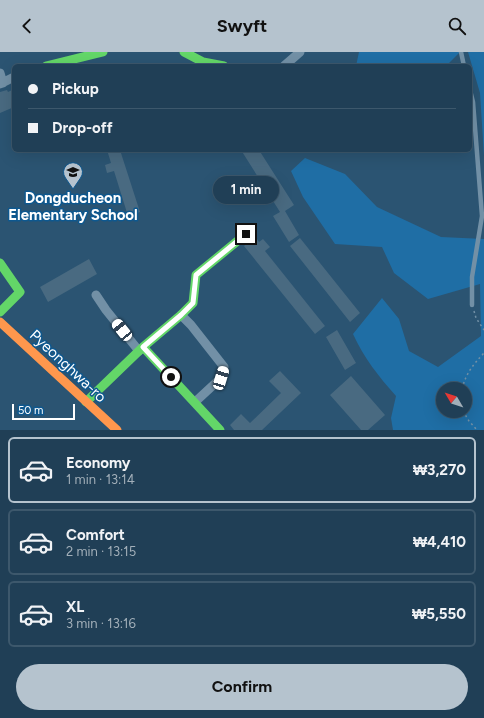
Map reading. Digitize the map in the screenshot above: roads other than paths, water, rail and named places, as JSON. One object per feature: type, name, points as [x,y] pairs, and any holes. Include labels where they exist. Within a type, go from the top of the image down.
[{"type":"street","points":[[54,64],[103,52]]},
{"type":"street","points":[[184,52],[203,62],[214,64]]},
{"type":"street","points":[[286,64],[300,52]]},
{"type":"street","points":[[0,73],[1,83],[12,78]]},
{"type":"street","points":[[86,402],[141,349],[193,303],[196,275],[246,234]]},
{"type":"street","points":[[0,263],[20,292],[0,312]]},
{"type":"street","points":[[96,295],[106,310],[141,349],[195,402],[220,430]]},
{"type":"street","points":[[181,315],[191,325],[224,367],[221,378],[195,402]]},
{"type":"street","name":"Pyeonghwa-ro","points":[[0,322],[117,430]]},
{"type":"lane","points":[[461,52],[464,64]]},
{"type":"lane","points":[[472,98],[482,216],[472,277],[472,305]]},
{"type":"place","name":"Dongducheon Elementary School","points":[[73,189]]}]
